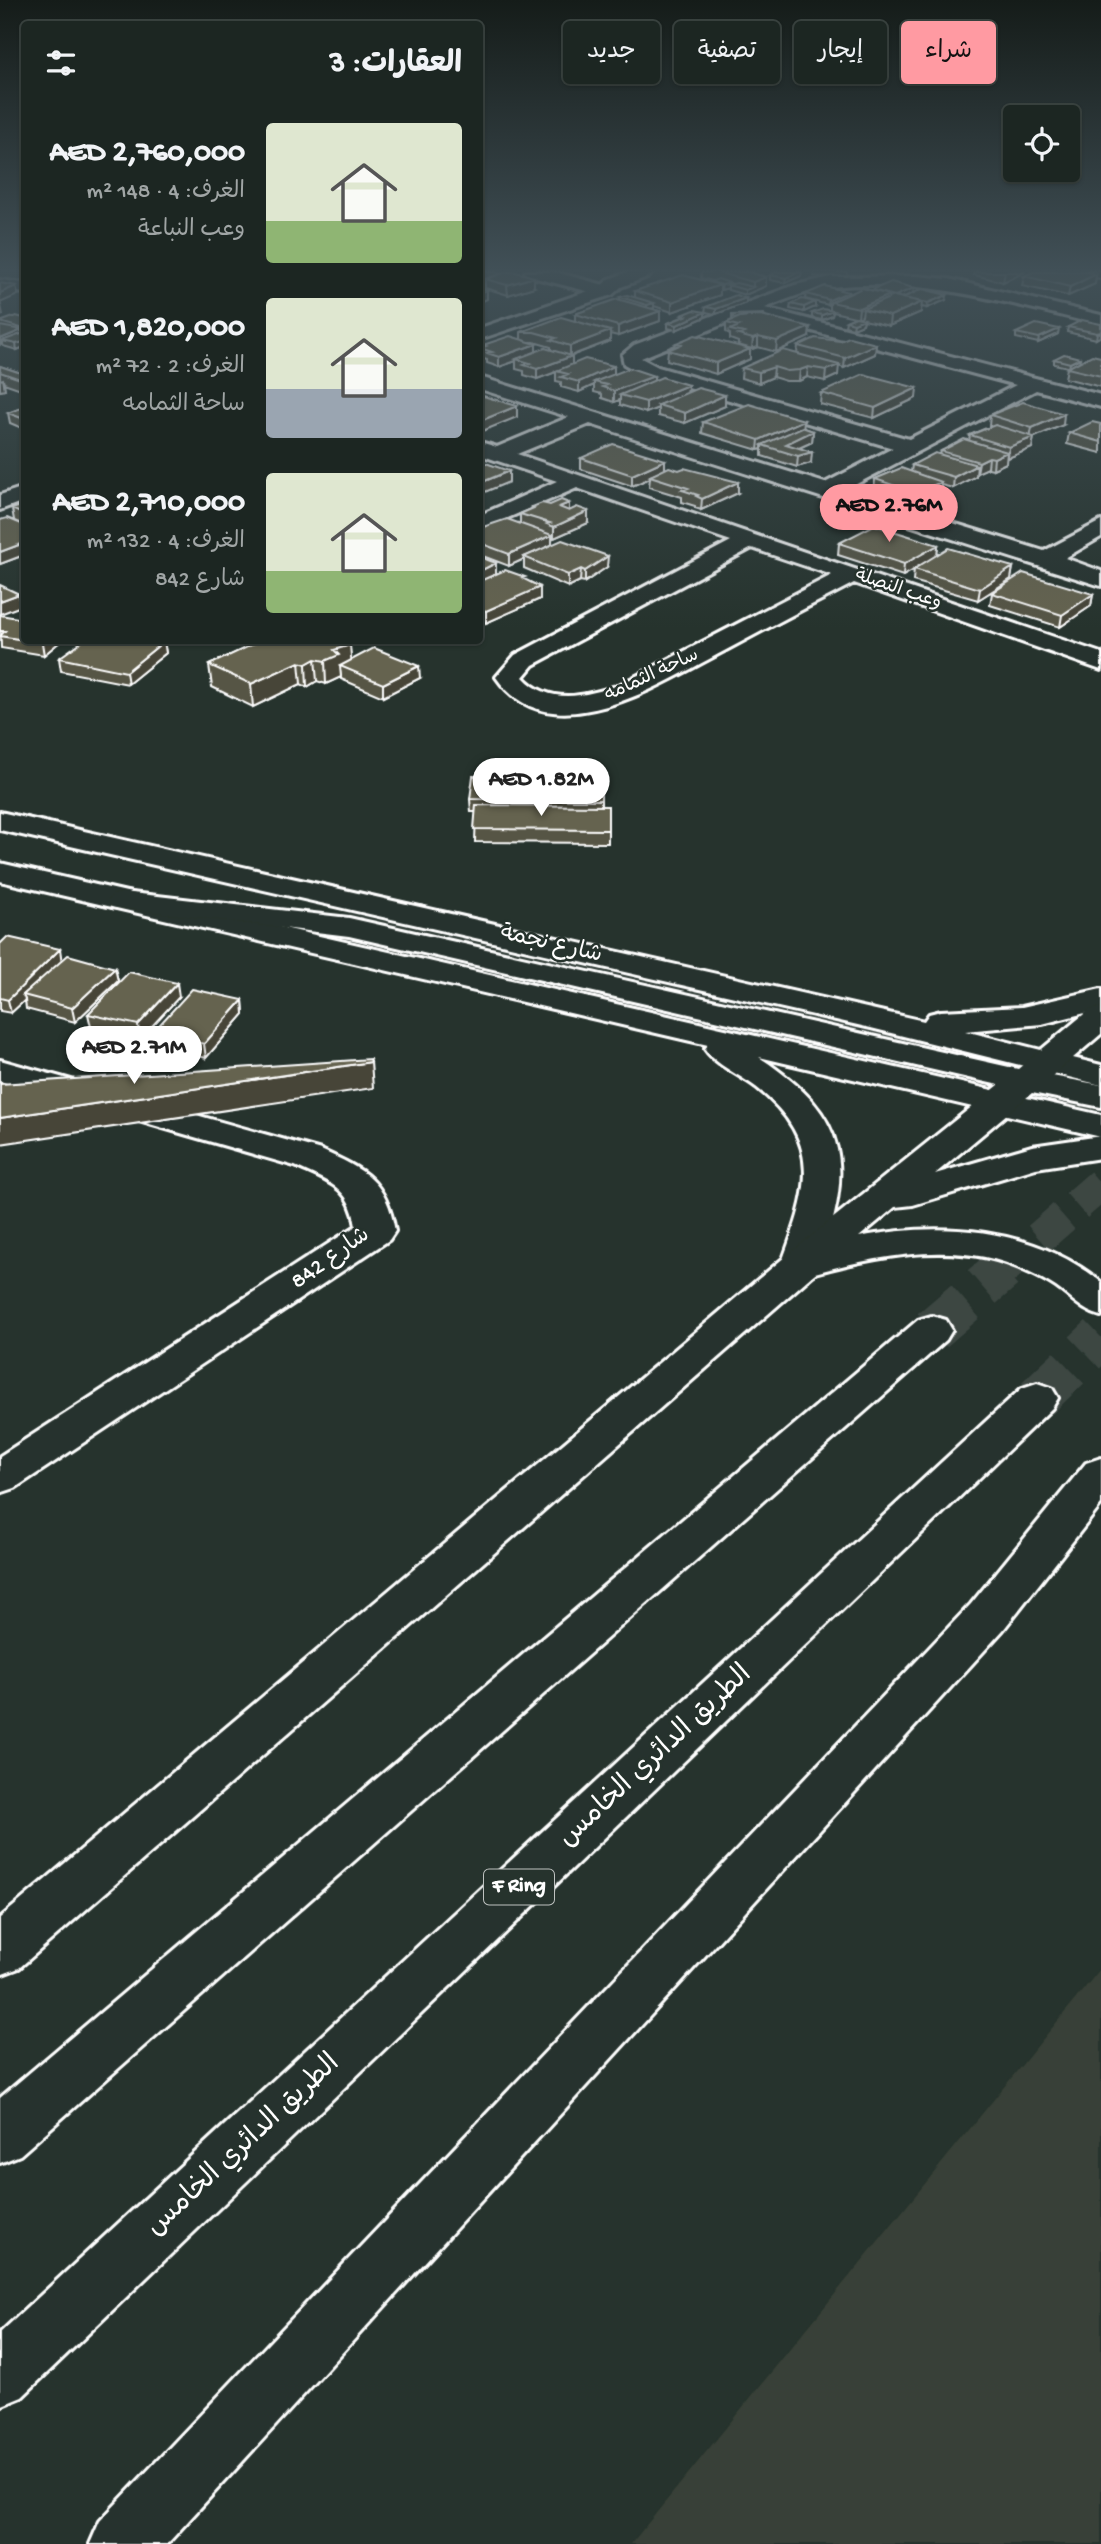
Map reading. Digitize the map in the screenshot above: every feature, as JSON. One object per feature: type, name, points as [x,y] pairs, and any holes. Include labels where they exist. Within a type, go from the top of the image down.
[{"type":"main road","points":[[504,391],[1046,559],[1101,579]]},
{"type":"main road","points":[[719,391],[909,446]]},
{"type":"main road","points":[[826,491],[1019,391]]},
{"type":"main road","points":[[1063,391],[1101,401]]},
{"type":"main road","points":[[489,451],[587,417]]},
{"type":"main road","name":"وعب النصلة","points":[[489,451],[1101,662]]},
{"type":"main road","points":[[483,522],[575,481]]},
{"type":"main road","points":[[1046,559],[1101,528]]},
{"type":"main road","name":"ساحة الثمامه","points":[[748,541],[524,660],[509,677],[518,689],[536,700],[562,707],[596,702],[628,691],[852,574]]},
{"type":"main road","name":"شارع نجمة","points":[[0,821],[872,1018],[1024,1082],[1101,1126]]},
{"type":"main road","name":"شارع نجمة","points":[[0,872],[692,1032],[1024,1082],[1101,1075]]},
{"type":"main road","points":[[122,901],[349,927],[1024,1082],[1101,1097]]},
{"type":"main road","points":[[872,1018],[998,1020],[1058,1011],[1101,999]]},
{"type":"main road","points":[[0,1951],[800,1265],[1101,1017]]},
{"type":"main road","points":[[692,1032],[742,1060],[771,1081],[795,1104],[816,1134],[823,1158],[823,1183],[818,1214],[800,1265]]},
{"type":"main road","name":"شارع 842","points":[[0,1070],[308,1158],[353,1179],[373,1204],[376,1231],[0,1478]]},
{"type":"main road","points":[[10,1109],[50,1086]]},
{"type":"main road","points":[[870,1208],[926,1187],[1032,1157],[1101,1147]]},
{"type":"main road","points":[[800,1265],[860,1247],[918,1240],[975,1243],[1027,1256],[1067,1276],[1101,1303]]},
{"type":"main road","points":[[0,2135],[932,1330]]},
{"type":"main road","name":"الطريق الدائري الخامس","points":[[0,2375],[1037,1398]]},
{"type":"main road","points":[[122,2544],[987,1617],[1101,1474]]},
{"type":"main road","points":[[987,1617],[1101,1518]]},
{"type":"shaded area","points":[[1101,1968],[1101,2544],[631,2544]]},
{"type":"building","points":[[630,391],[674,391],[646,402],[620,395]]},
{"type":"building","points":[[692,391],[708,391],[725,395],[685,413],[658,405]]},
{"type":"building","points":[[826,391],[911,391],[875,408],[821,393]]},
{"type":"building","points":[[483,396],[517,406],[483,420]]},
{"type":"building","points":[[1023,402],[1064,414],[1032,428],[990,415]]},
{"type":"building","points":[[749,404],[804,420],[759,440],[703,422]]},
{"type":"building","points":[[21,408],[21,418],[8,413]]},
{"type":"building","points":[[1092,422],[1101,424],[1101,442],[1069,433]]},
{"type":"building","points":[[995,425],[1034,437],[1009,447],[970,435]]},
{"type":"building","points":[[802,427],[813,431],[786,444],[812,452],[798,456],[762,445]]},
{"type":"building","points":[[964,439],[1007,452],[979,462],[941,451]]},
{"type":"building","points":[[613,444],[665,460],[632,475],[581,458]]},
{"type":"building","points":[[935,453],[977,465],[954,477],[912,465]]},
{"type":"building","points":[[483,462],[509,471],[483,482]]},
{"type":"building","points":[[669,467],[679,470],[684,468],[738,482],[702,499],[682,490],[688,488],[650,476]]},
{"type":"building","points":[[901,468],[941,482],[916,493],[875,479]]},
{"type":"building","points":[[561,500],[569,503],[559,507],[569,511],[577,507],[588,511],[554,527],[547,524],[550,523],[520,514],[542,503],[550,505]]},
{"type":"building","points":[[21,506],[21,514],[12,509]]},
{"type":"building","points":[[7,518],[21,524],[21,544],[0,552],[0,520]]},
{"type":"building","points":[[507,519],[552,535],[509,554],[483,544],[483,527]]},
{"type":"building","points":[[874,525],[938,545],[904,564],[839,543]]},
{"type":"building","points":[[562,540],[608,556],[585,571],[581,569],[568,575],[524,557]]},
{"type":"building","points":[[948,548],[1013,567],[980,589],[914,569]]},
{"type":"building","points":[[483,558],[496,563],[483,570]]},
{"type":"building","points":[[505,570],[525,577],[522,578],[540,587],[486,611],[483,610],[483,580]]},
{"type":"building","points":[[1023,573],[1093,594],[1062,615],[992,593]]},
{"type":"building","points":[[0,585],[19,594],[0,601]]},
{"type":"building","points":[[0,615],[21,618],[21,640],[0,636],[5,631],[0,631]]},
{"type":"building","points":[[78,644],[160,644],[126,672],[59,658]]},
{"type":"building","points":[[254,644],[350,645],[334,650],[339,655],[325,661],[315,659],[306,664],[299,662],[251,684],[209,665]]},
{"type":"building","points":[[374,648],[419,666],[383,684],[340,666]]},
{"type":"building","points":[[473,776],[601,777],[601,800],[470,799]]},
{"type":"building","points":[[476,805],[608,806],[608,830],[474,829]]},
{"type":"building","points":[[7,937],[60,949],[8,1000],[0,998],[0,944]]},
{"type":"building","points":[[68,955],[115,968],[72,1008],[23,995]]},
{"type":"building","points":[[129,972],[177,983],[138,1025],[88,1014]]},
{"type":"building","points":[[192,989],[243,1000],[204,1044],[153,1032]]},
{"type":"building","points":[[370,1059],[371,1062],[0,1118],[0,1084]]},
{"type":"tunnel","points":[[1001,1271],[1101,1184]]},
{"type":"tunnel","points":[[932,1330],[1003,1269]]},
{"type":"tunnel","points":[[1037,1398],[1101,1337]]}]
